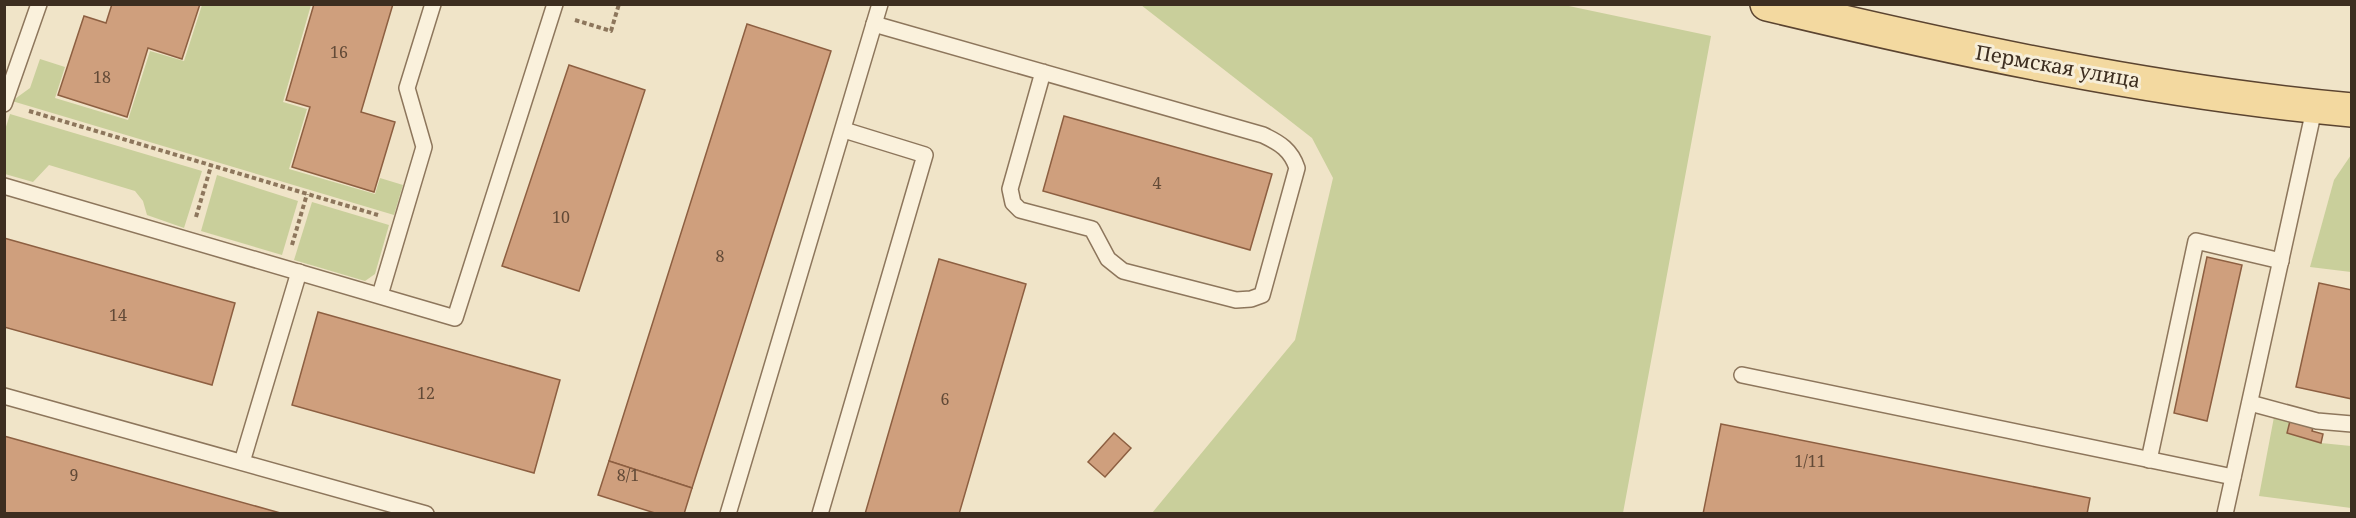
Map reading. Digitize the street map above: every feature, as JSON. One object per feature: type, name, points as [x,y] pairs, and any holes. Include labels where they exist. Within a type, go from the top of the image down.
[{"type":"main road","name":"Пермская улица","points":[[1767,4],[2041,64],[2201,91],[2352,110]]},
{"type":"lane","points":[[5,104],[39,4]]},
{"type":"lane","points":[[380,295],[424,147],[407,88],[433,4]]},
{"type":"lane","points":[[728,513],[880,4]]},
{"type":"lane","points":[[4,186],[455,318],[554,9]]},
{"type":"lane","points":[[874,24],[1043,72],[1263,135],[1282,145],[1293,156],[1297,168],[1262,295],[1251,299],[1236,300],[1122,271],[1108,259],[1092,230],[1020,210],[1013,203],[1010,189],[1043,72]]},
{"type":"lane","points":[[2225,513],[2315,105]]},
{"type":"lane","points":[[820,513],[925,155],[844,130]]},
{"type":"lane","points":[[2149,460],[2196,241],[2281,261]]},
{"type":"lane","points":[[242,462],[293,270]]},
{"type":"lane","points":[[1742,375],[2234,477]]},
{"type":"lane","points":[[4,396],[426,513]]},
{"type":"lane","points":[[2250,403],[2317,421],[2352,424]]},
{"type":"path","points":[[554,9],[610,31],[619,4]]},
{"type":"path","points":[[5,104],[402,223]]},
{"type":"path","points":[[189,240],[211,166]]},
{"type":"path","points":[[293,270],[307,194]]},
{"type":"green space","points":[[202,5],[311,5],[283,102],[307,109],[289,169],[375,194],[380,178],[403,185],[394,215],[12,101],[30,88],[40,59],[65,67],[55,98],[128,120],[150,51],[184,61]]},
{"type":"green space","points":[[1141,5],[1564,5],[1711,36],[1623,513],[1152,513],[1295,340],[1333,178],[1312,138]]},
{"type":"green space","points":[[10,114],[202,171],[184,228],[147,215],[143,201],[135,191],[49,165],[33,182],[5,174],[5,130]]},
{"type":"green space","points":[[2351,155],[2351,272],[2310,267],[2334,180]]},
{"type":"green space","points":[[217,175],[298,201],[282,255],[201,231]]},
{"type":"green space","points":[[312,202],[389,225],[375,274],[365,281],[294,260]]},
{"type":"green space","points":[[2274,417],[2290,421],[2287,433],[2321,443],[2351,446],[2351,508],[2259,496]]},
{"type":"building","points":[[112,4],[200,4],[182,59],[148,48],[127,117],[58,95],[84,16],[106,23]]},
{"type":"building","points":[[314,4],[393,4],[361,112],[395,122],[374,192],[292,167],[310,107],[286,100]]},
{"type":"building","points":[[747,24],[831,51],[692,488],[609,461]]},
{"type":"building","points":[[569,65],[645,90],[579,291],[502,266]]},
{"type":"building","points":[[1064,116],[1272,174],[1250,250],[1043,191]]},
{"type":"building","points":[[4,238],[235,303],[212,385],[4,327]]},
{"type":"building","points":[[2207,257],[2242,265],[2207,421],[2174,413]]},
{"type":"building","points":[[939,259],[1026,284],[959,514],[865,514]]},
{"type":"building","points":[[2319,283],[2352,290],[2352,399],[2296,387]]},
{"type":"building","points":[[318,312],[560,380],[534,473],[292,405]]},
{"type":"building","points":[[2290,421],[2313,427],[2312,431],[2323,434],[2321,443],[2287,433]]},
{"type":"building","points":[[1721,424],[2090,498],[2087,514],[1703,514]]},
{"type":"building","points":[[1114,433],[1131,448],[1105,477],[1088,462]]},
{"type":"building","points":[[4,436],[284,514],[4,514]]},
{"type":"building","points":[[609,461],[692,488],[684,514],[658,514],[598,495]]}]
